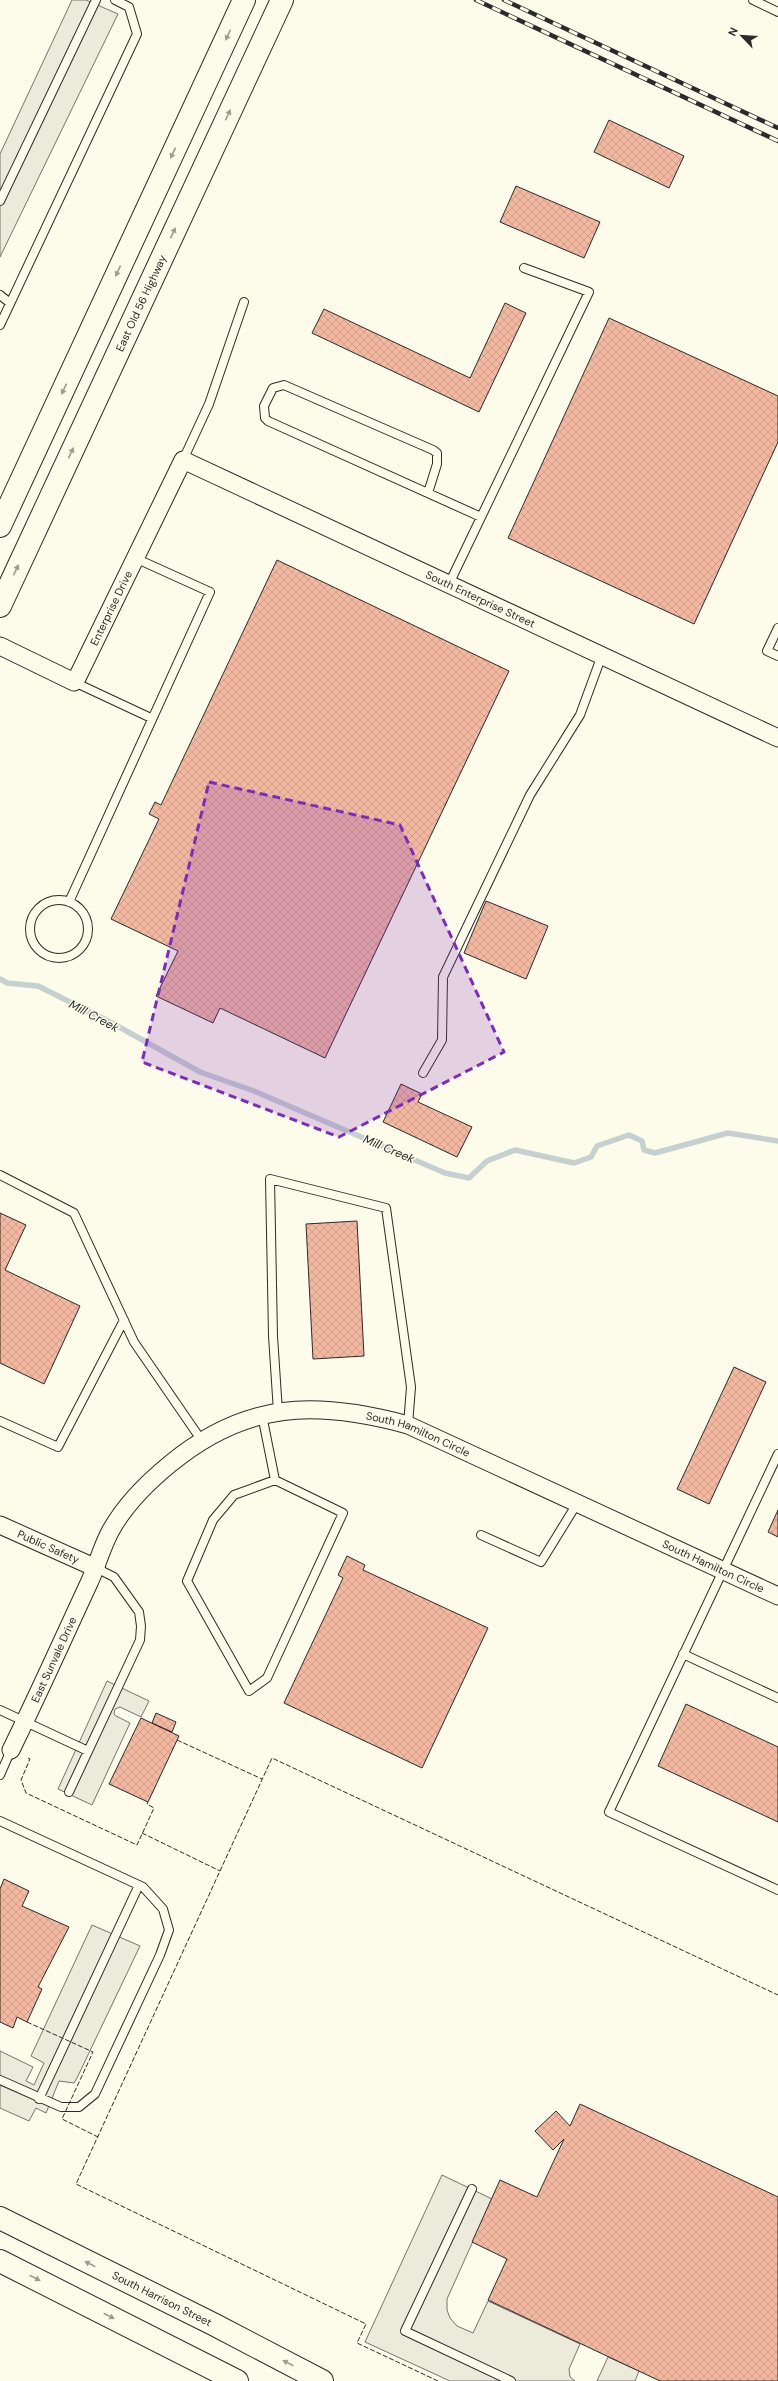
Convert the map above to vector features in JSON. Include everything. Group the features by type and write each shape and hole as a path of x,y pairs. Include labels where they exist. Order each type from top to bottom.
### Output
{"main road":[{"path":"0,526 244,0"},
{"name":"East Old 56 Highway","path":"0,606 282,0"},
{"name":"South Harrison Street","path":"0,2218 214,2324 322,2381"},
{"path":"0,2261 237,2381"}],"street":[{"name":"Enterprise Drive","path":"74,682 183,460"},
{"name":"South Enterprise Street","path":"183,460 778,738"},
{"path":"0,646 74,682"},
{"name":"South Hamilton Circle","path":"96,1568 111,1530 131,1503 157,1475 202,1441 229,1426 270,1413 334,1410 371,1415 408,1425 578,1502 778,1596"},
{"name":"Public Safety","path":"0,1525 96,1568"},
{"name":"East Sunvale Drive","path":"11,1750 96,1568"}],"lane":[{"path":"0,201 96,0"},
{"path":"0,324 138,34 129,7 115,0"},
{"path":"753,0 778,12"},
{"path":"449,584 589,292 524,268"},
{"path":"0,295 10,303"},
{"path":"183,460 209,404 244,302"},
{"path":"428,493 437,464 437,453 433,450 284,385 273,388 264,406 265,418 268,421 481,517"},
{"path":"69,902 151,718 210,592 135,558"},
{"path":"778,628 767,651 778,656"},
{"path":"423,1073 442,1040 443,977 530,795 580,715 602,655"},
{"path":"74,682 151,718"},
{"path":"51,901 69,902 79,908 85,917 87,935 84,944 70,956 52,958 44,954 32,941 31,922 35,912 42,905 51,901"},
{"path":"0,1175 74,1213 134,1342 202,1441"},
{"path":"275,1480 270,1413 273,1336 270,1180 386,1208 410,1387 408,1425"},
{"path":"0,1421 58,1447 124,1320"},
{"path":"778,1454 609,1812 778,1890"},
{"path":"275,1480 343,1513 267,1678 249,1691 187,1581 213,1520 234,1495 275,1480"},
{"path":"481,1535 541,1562 578,1502"},
{"path":"69,1792 140,1640 142,1626 139,1612 114,1577 96,1568"},
{"path":"683,1654 778,1698"},
{"path":"0,1710 88,1751"},
{"path":"0,1775 11,1750"},
{"path":"0,1821 139,1885 163,1909 169,1930 160,1954 95,2094 79,2107 60,2107 39,2099 0,2080"},
{"path":"39,2099 139,1885"},
{"path":"472,2189 405,2331 511,2381"}],"highlighted area":[{"path":"209,782 400,825 504,1052 339,1137 142,1062"}],"shaded area":[{"path":"72,0 86,0 118,14 0,257 0,154"},
{"path":"107,1681 149,1701 141,1717 120,1707 115,1709 114,1714 116,1716 130,1723 92,1805 58,1789"},
{"path":"92,1925 140,1946 74,2083 59,2081 46,2113 36,2108 29,2121 0,2108 0,2051 33,2067 26,2081 34,2085 44,2063 31,2056"},
{"path":"442,2175 492,2199 447,2299 447,2310 450,2318 457,2326 473,2333 488,2301 580,2344 569,2369 570,2377 575,2381 450,2381 365,2342"},
{"path":"608,2357 639,2371 635,2381 597,2381"}],"building":[{"path":"609,120 684,156 669,188 594,152"},
{"path":"516,186 600,222 584,258 500,222"},
{"path":"505,303 526,313 479,412 312,333 324,309 470,378"},
{"path":"609,318 778,396 778,442 694,624 508,538"},
{"path":"277,560 509,671 325,1058 220,1008 213,1023 156,996 178,951 111,919 159,819 149,814 155,802 161,805"},
{"path":"486,901 548,926 526,979 464,953"},
{"path":"401,1084 422,1094 418,1102 472,1127 457,1157 383,1122"},
{"path":"0,1213 26,1225 5,1270 80,1306 44,1384 0,1363"},
{"path":"357,1221 364,1356 313,1359 306,1224"},
{"path":"734,1367 766,1382 709,1504 677,1489"},
{"path":"778,1510 778,1537 768,1532"},
{"path":"347,1556 365,1565 363,1570 488,1628 422,1768 284,1703 343,1578 338,1575"},
{"path":"686,1704 778,1747 778,1822 658,1766"},
{"path":"156,1713 176,1722 172,1732 152,1723"},
{"path":"141,1718 179,1736 148,1802 109,1784"},
{"path":"4,1879 29,1891 22,1906 69,1927 38,1987 42,1989 27,2022 17,2017 13,2028 0,2022 0,1889"},
{"path":"580,2104 778,2197 778,2381 660,2381 488,2300 507,2259 472,2242 500,2180 537,2197 564,2139 553,2150 535,2131 556,2111 570,2126"}],"waterway":[{"name":"Mill Creek","path":"0,979 7,983 38,986 112,1023 200,1072 254,1091 445,1173 469,1178 487,1161 515,1150 574,1163 591,1157 597,1146 629,1135 642,1141 644,1150 655,1153 728,1133 778,1141"}],"railway":[{"path":"476,0 778,141"},
{"path":"504,0 778,128"}],"fence":[{"path":"177,1740 262,1779"},
{"path":"28,1758 30,1759 21,1780 26,1793 137,1845 154,1808 147,1804 148,1802"},
{"path":"438,2381 357,2343 366,2324 76,2184 272,1758 778,1995"},
{"path":"142,1833 220,1871"},
{"path":"27,2022 93,2052 62,2119 98,2137"}]}
